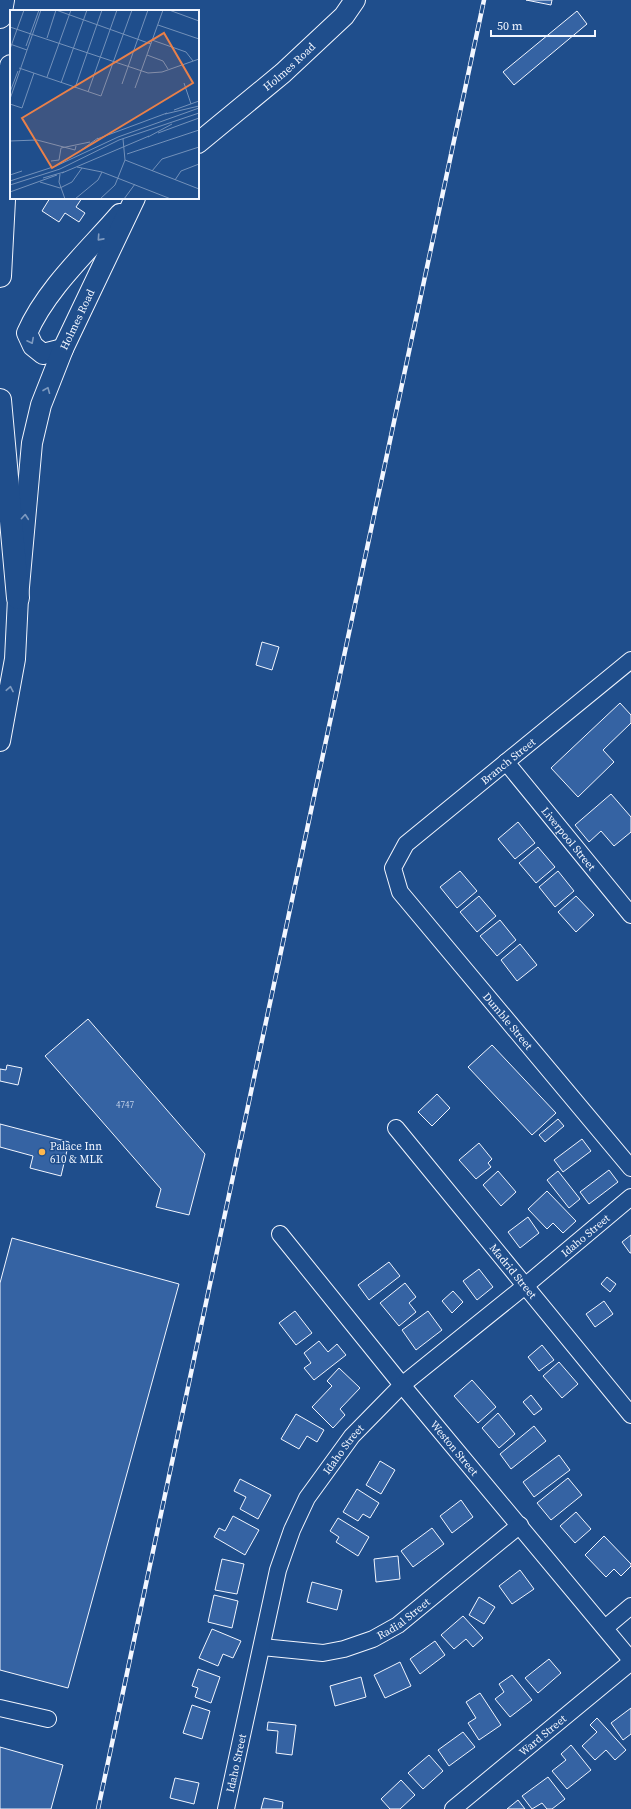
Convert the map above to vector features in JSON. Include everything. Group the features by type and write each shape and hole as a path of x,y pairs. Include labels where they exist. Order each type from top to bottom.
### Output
{"highway":[{"path":"0,17 3,0"},
{"path":"0,276 10,85"},
{"path":"0,400 18,598"}],"main road":[{"name":"Holmes Road","path":"199,141 283,73 344,16 355,0"},
{"name":"Holmes Road","path":"134,199 63,279 33,318 27,333 33,346 43,354 63,349 135,199"},
{"path":"0,741 15,659 18,598 32,443 41,405 63,349"}],"street":[{"name":"Branch Street","path":"393,868 406,844 506,762 629,666"},
{"name":"Liverpool Street","path":"506,762 631,914"},
{"name":"Dumble Street","path":"393,868 400,892 631,1168"},
{"name":"Madrid Street","path":"396,1128 631,1415"},
{"name":"Idaho Street","path":"226,1809 278,1570 292,1530 307,1498 352,1436 402,1385 525,1286 631,1197"},
{"name":"Weston Street","path":"280,1234 402,1385 520,1525 631,1661"},
{"name":"Radial Street","path":"262,1647 323,1653 344,1649 373,1639 398,1625 520,1525"},
{"path":"605,1628 631,1606"},
{"name":"Ward Street","path":"453,1809 631,1661"},
{"path":"0,1708 48,1719"}],"building":[{"path":"526,0 552,0 551,5"},
{"path":"577,11 587,24 514,85 503,72"},
{"path":"49,199 81,199 76,207 85,213 79,222 65,213 59,222 42,211"},
{"path":"262,642 279,647 272,670 256,665"},
{"path":"620,703 631,715 631,723 603,750 614,762 578,797 551,768"},
{"path":"611,794 631,817 631,832 614,846 601,831 589,842 575,825"},
{"path":"518,822 535,843 515,859 498,839"},
{"path":"538,847 555,867 536,883 519,863"},
{"path":"460,871 477,891 457,908 440,887"},
{"path":"558,871 574,891 555,907 539,887"},
{"path":"479,896 496,916 477,932 460,912"},
{"path":"576,896 594,915 576,932 558,912"},
{"path":"500,920 516,940 497,956 480,936"},
{"path":"520,944 537,965 517,981 501,960"},
{"path":"88,1019 205,1154 189,1215 156,1207 161,1189 45,1056"},
{"path":"492,1045 556,1113 532,1135 468,1067"},
{"path":"7,1065 22,1068 18,1085 0,1081 0,1069 6,1070"},
{"path":"437,1094 450,1108 432,1126 418,1112"},
{"path":"558,1119 564,1126 545,1142 539,1135"},
{"name":"Palace Inn 610 & MLK","path":"0,1124 69,1142 61,1176 30,1168 33,1156 0,1147"},
{"path":"582,1139 591,1151 563,1172 554,1160"},
{"path":"479,1143 492,1159 488,1163 491,1167 476,1179 459,1160"},
{"path":"609,1170 618,1182 589,1204 580,1192"},
{"path":"498,1171 516,1192 501,1206 483,1185"},
{"path":"558,1171 580,1199 569,1208 547,1180"},
{"path":"547,1191 576,1221 563,1233 553,1223 547,1229 528,1209"},
{"path":"528,1217 539,1233 520,1248 508,1232"},
{"path":"631,1235 631,1253 630,1253 622,1242"},
{"path":"12,1238 179,1284 68,1688 0,1670 0,1283"},
{"path":"389,1262 400,1276 369,1300 358,1285"},
{"path":"479,1269 493,1287 477,1300 463,1281"},
{"path":"607,1277 616,1284 610,1292 601,1284"},
{"path":"405,1283 416,1297 409,1303 416,1312 399,1326 380,1303"},
{"path":"453,1291 463,1302 452,1313 442,1301"},
{"path":"604,1301 613,1314 595,1327 586,1314"},
{"path":"295,1311 312,1333 296,1345 279,1323"},
{"path":"428,1311 442,1330 416,1350 402,1330"},
{"path":"319,1341 328,1352 337,1344 346,1355 314,1380 304,1368 311,1363 304,1353"},
{"path":"542,1345 554,1360 539,1371 528,1357"},
{"path":"559,1362 578,1384 562,1398 543,1376"},
{"path":"339,1368 360,1388 340,1409 345,1415 333,1428 312,1407 332,1386 327,1381"},
{"path":"472,1380 496,1407 478,1423 454,1396"},
{"path":"531,1395 542,1409 534,1415 523,1402"},
{"path":"498,1413 515,1434 499,1448 482,1428"},
{"path":"296,1414 324,1430 317,1442 307,1436 299,1449 281,1439"},
{"path":"534,1426 546,1441 511,1469 500,1454"},
{"path":"559,1455 570,1470 534,1497 523,1482"},
{"path":"380,1461 395,1470 381,1494 366,1485"},
{"path":"568,1478 582,1495 551,1520 537,1503"},
{"path":"240,1479 271,1495 258,1519 240,1509 246,1497 234,1491"},
{"path":"357,1489 379,1503 370,1518 363,1514 358,1521 343,1512"},
{"path":"461,1500 473,1517 452,1533 440,1516"},
{"path":"576,1512 591,1529 575,1543 560,1526"},
{"path":"233,1516 259,1530 245,1555 214,1537 219,1528 225,1531"},
{"path":"338,1518 369,1537 358,1556 336,1542 339,1537 330,1531"},
{"path":"432,1528 444,1544 413,1567 401,1551"},
{"path":"604,1536 631,1564 631,1566 621,1576 614,1569 606,1577 585,1555"},
{"path":"398,1556 400,1579 376,1582 374,1559"},
{"path":"222,1559 244,1564 237,1594 215,1590"},
{"path":"520,1570 534,1589 512,1604 499,1586"},
{"path":"312,1582 342,1590 337,1610 307,1602"},
{"path":"214,1595 238,1601 232,1628 208,1622"},
{"path":"479,1597 495,1607 484,1624 469,1615"},
{"path":"463,1616 483,1638 473,1647 466,1639 454,1649 441,1635"},
{"path":"212,1629 241,1641 233,1658 223,1654 218,1666 199,1658"},
{"path":"435,1641 445,1655 420,1674 410,1659"},
{"path":"549,1659 561,1673 538,1693 525,1678"},
{"path":"400,1662 411,1686 385,1698 374,1675"},
{"path":"198,1669 220,1677 211,1703 195,1697 198,1688 192,1686"},
{"path":"512,1675 532,1700 510,1717 495,1699 504,1692 499,1684"},
{"path":"361,1677 366,1697 335,1706 330,1686"},
{"path":"480,1693 501,1725 479,1740 468,1723 476,1718 466,1702"},
{"path":"192,1705 210,1711 202,1739 183,1733"},
{"path":"631,1708 631,1734 623,1740 611,1723"},
{"path":"597,1718 626,1750 615,1760 606,1750 595,1760 582,1746 597,1732 590,1725"},
{"path":"268,1722 296,1725 292,1755 276,1753 278,1731 267,1730"},
{"path":"463,1732 475,1747 449,1766 438,1750"},
{"path":"571,1745 591,1770 567,1789 552,1771 566,1760 561,1754"},
{"path":"0,1747 63,1765 51,1809 0,1809"},
{"path":"429,1755 443,1771 423,1789 408,1773"},
{"path":"548,1777 565,1799 552,1809 547,1809 542,1803 532,1809 522,1796"},
{"path":"175,1778 199,1783 194,1804 170,1798"},
{"path":"401,1780 415,1795 400,1809 390,1809 381,1799"},
{"path":"264,1798 283,1802 282,1809 261,1809"},
{"path":"518,1800 525,1809 507,1809"}],"railway":[{"path":"98,1809 484,0"}],"place":[{"name":"Palace Inn 610 & MLK","path":"42,1152"}]}
